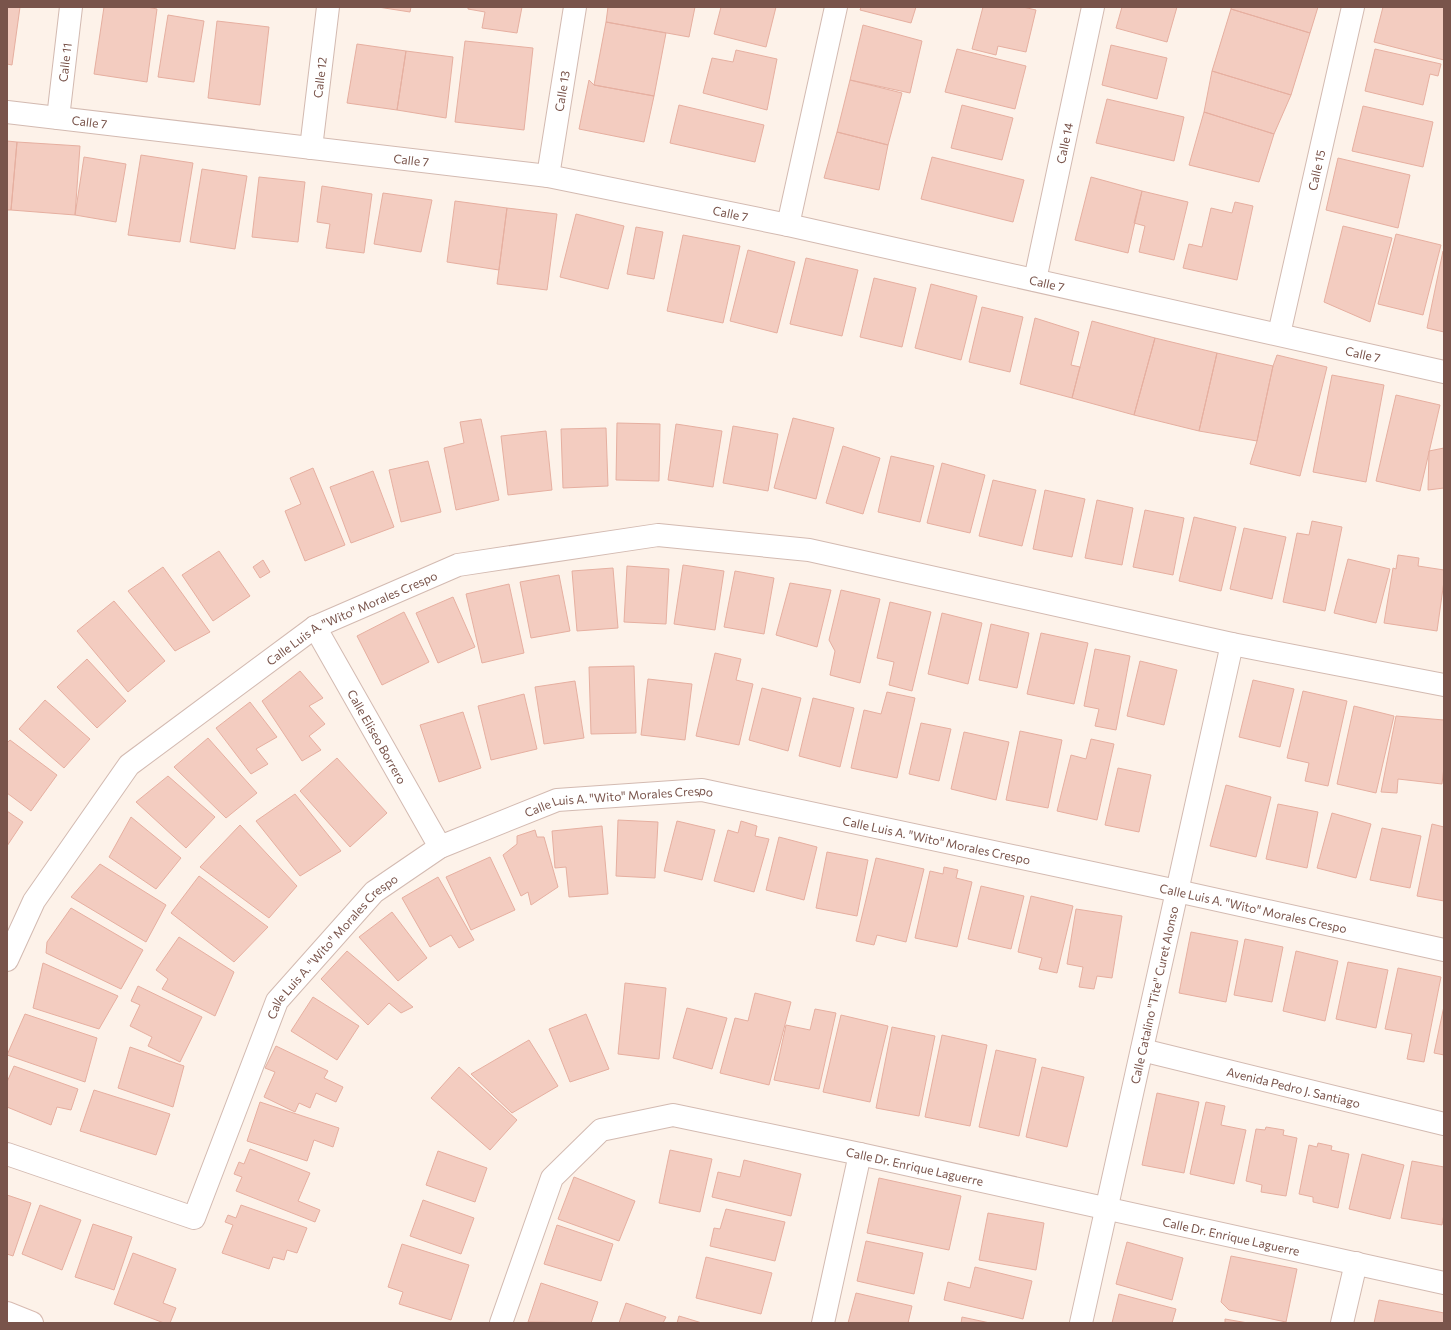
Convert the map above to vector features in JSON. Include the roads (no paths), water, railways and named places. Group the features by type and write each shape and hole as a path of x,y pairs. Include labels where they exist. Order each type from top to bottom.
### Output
{"street":[{"name":"Calle 11","path":"58,118 71,7"},
{"name":"Calle 12","path":"311,148 328,7"},
{"name":"Calle 13","path":"548,176 575,7"},
{"path":"788,225 836,7"},
{"name":"Calle 14","path":"1035,280 1093,7"},
{"name":"Calle 15","path":"1279,334 1353,7"},
{"name":"Calle 7","path":"7,112 548,176 788,225 1444,372"},
{"name":"Calle Luis A. \"Wito\" Morales Crespo","path":"7,960 34,901 129,765 315,627 458,565 658,535 808,550 1232,644 1444,685"},
{"name":"Calle Eliseo Borrero","path":"315,627 440,847"},
{"name":"Calle Catalino \"Tite\" Curet Alonso","path":"1081,1323 1232,644"},
{"name":"Calle Luis A. \"Wito\" Morales Crespo","path":"7,1154 194,1218 277,1001 374,892 440,847 557,800 702,790 1177,891 1444,950"},
{"name":"Avenida Pedro J. Santiago","path":"1142,1050 1444,1124"},
{"name":"Calle Dr. Enrique Laguerre","path":"501,1323 552,1178 601,1130 673,1115 860,1154 1107,1210 1444,1283"},
{"path":"823,1323 860,1154"},
{"path":"1342,1323 1356,1263"},
{"path":"7,1313 32,1323"}]}
